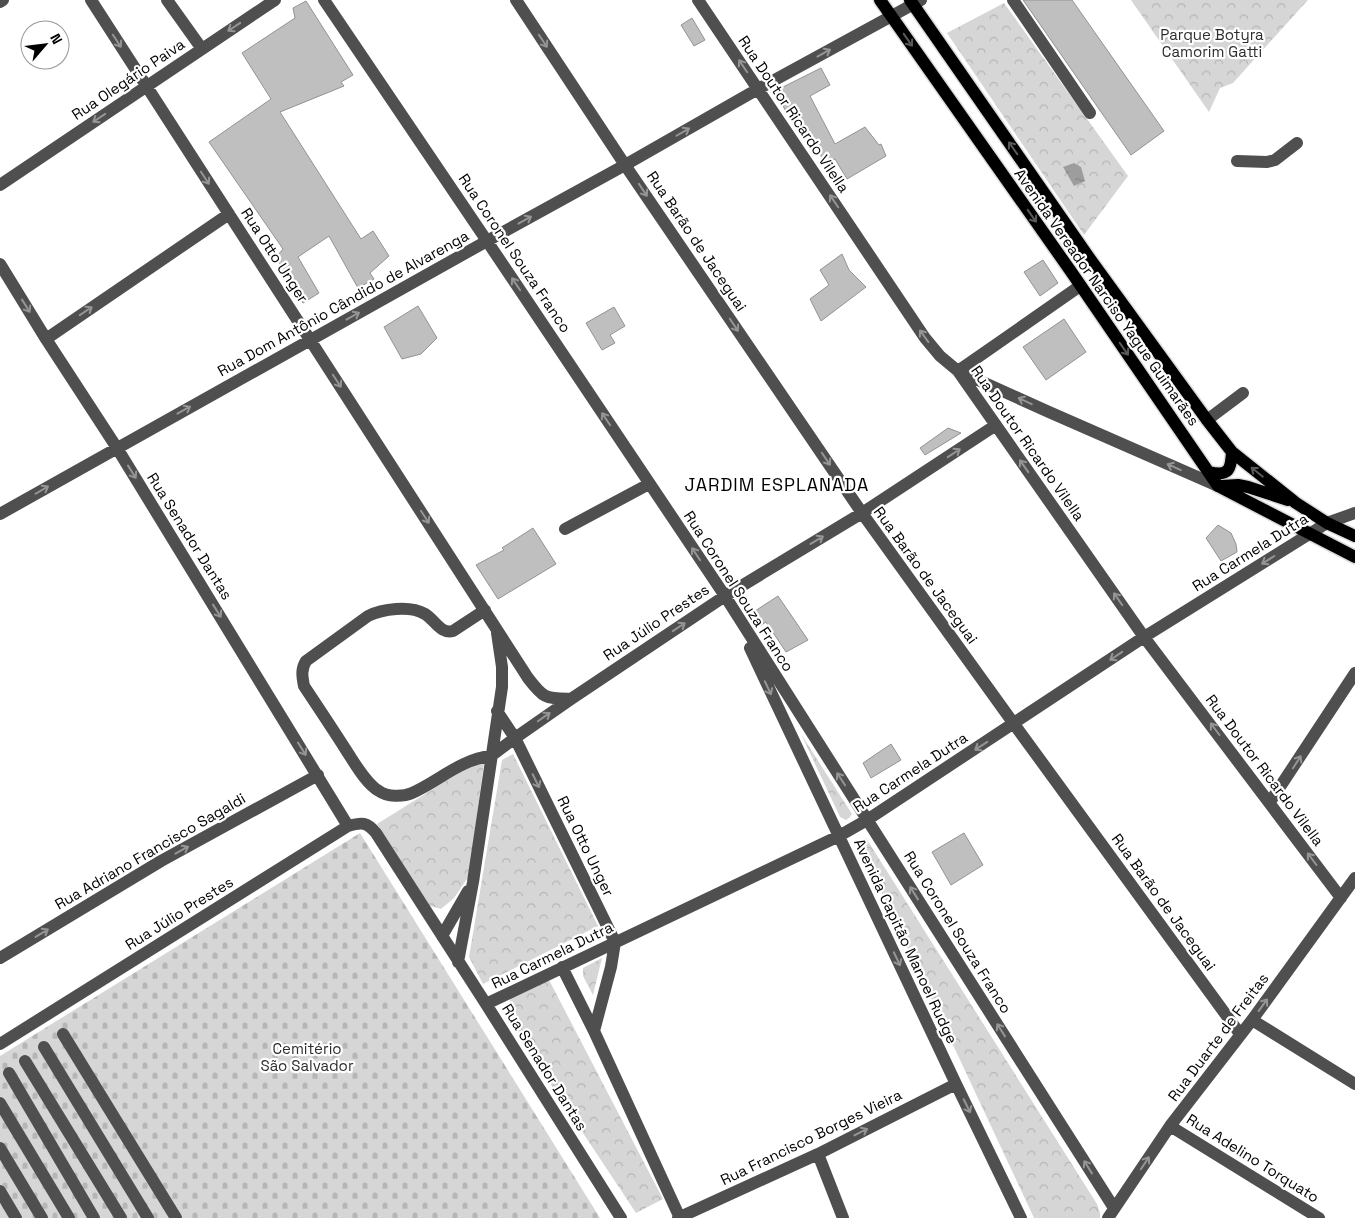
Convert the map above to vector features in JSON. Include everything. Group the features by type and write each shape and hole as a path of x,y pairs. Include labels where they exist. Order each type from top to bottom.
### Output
{"main road":[{"name":"Avenida Vereador Narciso Yague Guimarães","path":"880,0 1218,486 1355,557"},
{"name":"Avenida Vereador Narciso Yague Guimarães","path":"915,1 1090,259 1232,452 1296,502 1327,523 1355,536"},
{"path":"1209,472 1224,473 1228,470 1231,466 1232,452"},
{"path":"1218,486 1248,487 1296,502"}],"street":[{"name":"Rua Otto Unger","path":"91,0 538,691 545,696 571,699"},
{"path":"167,0 202,49"},
{"name":"Rua Olegário Paiva","path":"0,184 275,0"},
{"name":"Rua Coronel Souza Franco","path":"324,0 725,596 867,820 1111,1213"},
{"name":"Rua Barão de Jaceguai","path":"516,0 625,165 862,513 1240,1034"},
{"name":"Rua Doutor Ricardo Vilella","path":"698,0 925,338 940,356 958,371 1144,637 1341,898"},
{"path":"1014,0 1090,113"},
{"name":"Rua Dom Antônio Cândido de Alvarenga","path":"0,514 915,1"},
{"path":"1237,161 1266,162 1275,160 1297,142"},
{"path":"46,339 229,214"},
{"name":"Rua Senador Dantas","path":"0,264 116,448 348,826 359,823 366,824 376,833 621,1218"},
{"path":"958,371 1080,286"},
{"path":"958,371 1218,486"},
{"path":"1207,420 1243,393"},
{"name":"Rua Júlio Prestes","path":"491,756 571,699 725,596 862,513 996,425"},
{"path":"565,529 650,484"},
{"name":"Rua Carmela Dutra","path":"486,1004 839,836 867,820 1144,637 1327,523 1355,513"},
{"name":"Avenida Capitão Manoel Rudge","path":"725,596 1021,1218"},
{"path":"485,610 454,631 449,632 443,630 426,614 409,608 375,612 306,661 302,666 302,673 304,686 362,774 377,791 393,795 410,794 469,761 491,756"},
{"name":"Rua Otto Unger","path":"458,962 473,882 502,687 502,667 496,628"},
{"path":"1270,802 1355,673"},
{"name":"Rua Otto Unger","path":"498,711 515,738 615,942"},
{"name":"Rua Adriano Francisco Sagaldi","path":"0,958 161,861 318,775"},
{"name":"Rua Júlio Prestes","path":"0,1044 348,826"},
{"name":"Rua Duarte de Freitas","path":"1111,1213 1170,1126 1229,1051 1355,878"},
{"path":"442,936 473,882"},
{"path":"594,1031 611,968 615,942"},
{"path":"562,967 594,1031 679,1218"},
{"path":"1252,1020 1355,1084"},
{"path":"63,1034 176,1218"},
{"path":"44,1047 148,1218"},
{"path":"25,1060 121,1218"},
{"path":"9,1073 94,1218"},
{"name":"Rua Francisco Borges Vieira","path":"679,1218 818,1154 956,1084"},
{"path":"0,1103 69,1218"},
{"name":"Rua Adelino Torquato","path":"1170,1126 1319,1218"},
{"path":"0,1148 42,1218"},
{"path":"818,1154 843,1218"},
{"path":"0,1191 16,1218"}],"green space":[{"name":"Parque Botyra Camorim Gatti","path":"1131,0 1308,0 1233,83 1220,88 1209,112"},
{"path":"1004,3 1128,176 1084,235 947,33"},
{"path":"801,734 852,814 846,820 840,817"},
{"path":"513,754 598,926 483,984 469,957 502,760"},
{"path":"478,761 484,763 469,876 454,898 441,909 430,906 377,824"},
{"name":"Cemitério São Salvador","path":"360,833 600,1218 0,1218 0,1056"},
{"path":"866,838 1097,1204 1100,1218 1034,1218 858,842"},
{"path":"602,958 593,995 583,976 583,968"},
{"path":"549,980 663,1199 636,1213 524,1044 506,1010 511,998"}],"water":[{"path":"1074,163 1081,167 1085,181 1074,186 1063,167"}],"building":[{"path":"1023,0 1072,0 1164,131 1131,155"},
{"path":"306,1 353,75 341,82 344,86 280,112 361,239 373,231 389,256 370,273 374,279 358,288 329,236 298,257 319,293 303,303 276,257 283,249 209,142 271,99 242,53 295,18 293,8"},
{"path":"692,18 705,40 694,46 681,25"},
{"path":"821,68 830,85 810,96 835,144 865,127 879,145 881,144 886,156 847,179 835,159 824,166 819,149 789,108 785,110 778,95 777,90"},
{"path":"842,254 849,270 866,287 821,321 810,299 829,285 820,270"},
{"path":"1043,260 1058,283 1040,296 1024,272"},
{"path":"418,306 437,338 421,354 402,359 384,327"},
{"path":"614,307 625,326 610,335 615,343 602,350 586,323"},
{"path":"1064,319 1086,352 1046,380 1023,347"},
{"path":"948,428 961,433 925,455 920,448"},
{"path":"1218,525 1231,533 1237,552 1221,561 1206,538"},
{"path":"533,528 556,564 498,599 476,565 504,550 502,548"},
{"path":"778,596 808,640 786,652 766,622 760,626 752,613"},
{"path":"891,744 901,760 871,778 863,763"},
{"path":"964,833 983,865 951,885 932,852"}],"district":[{"name":"JARDIM ESPLANADA","path":"777,484"}]}
